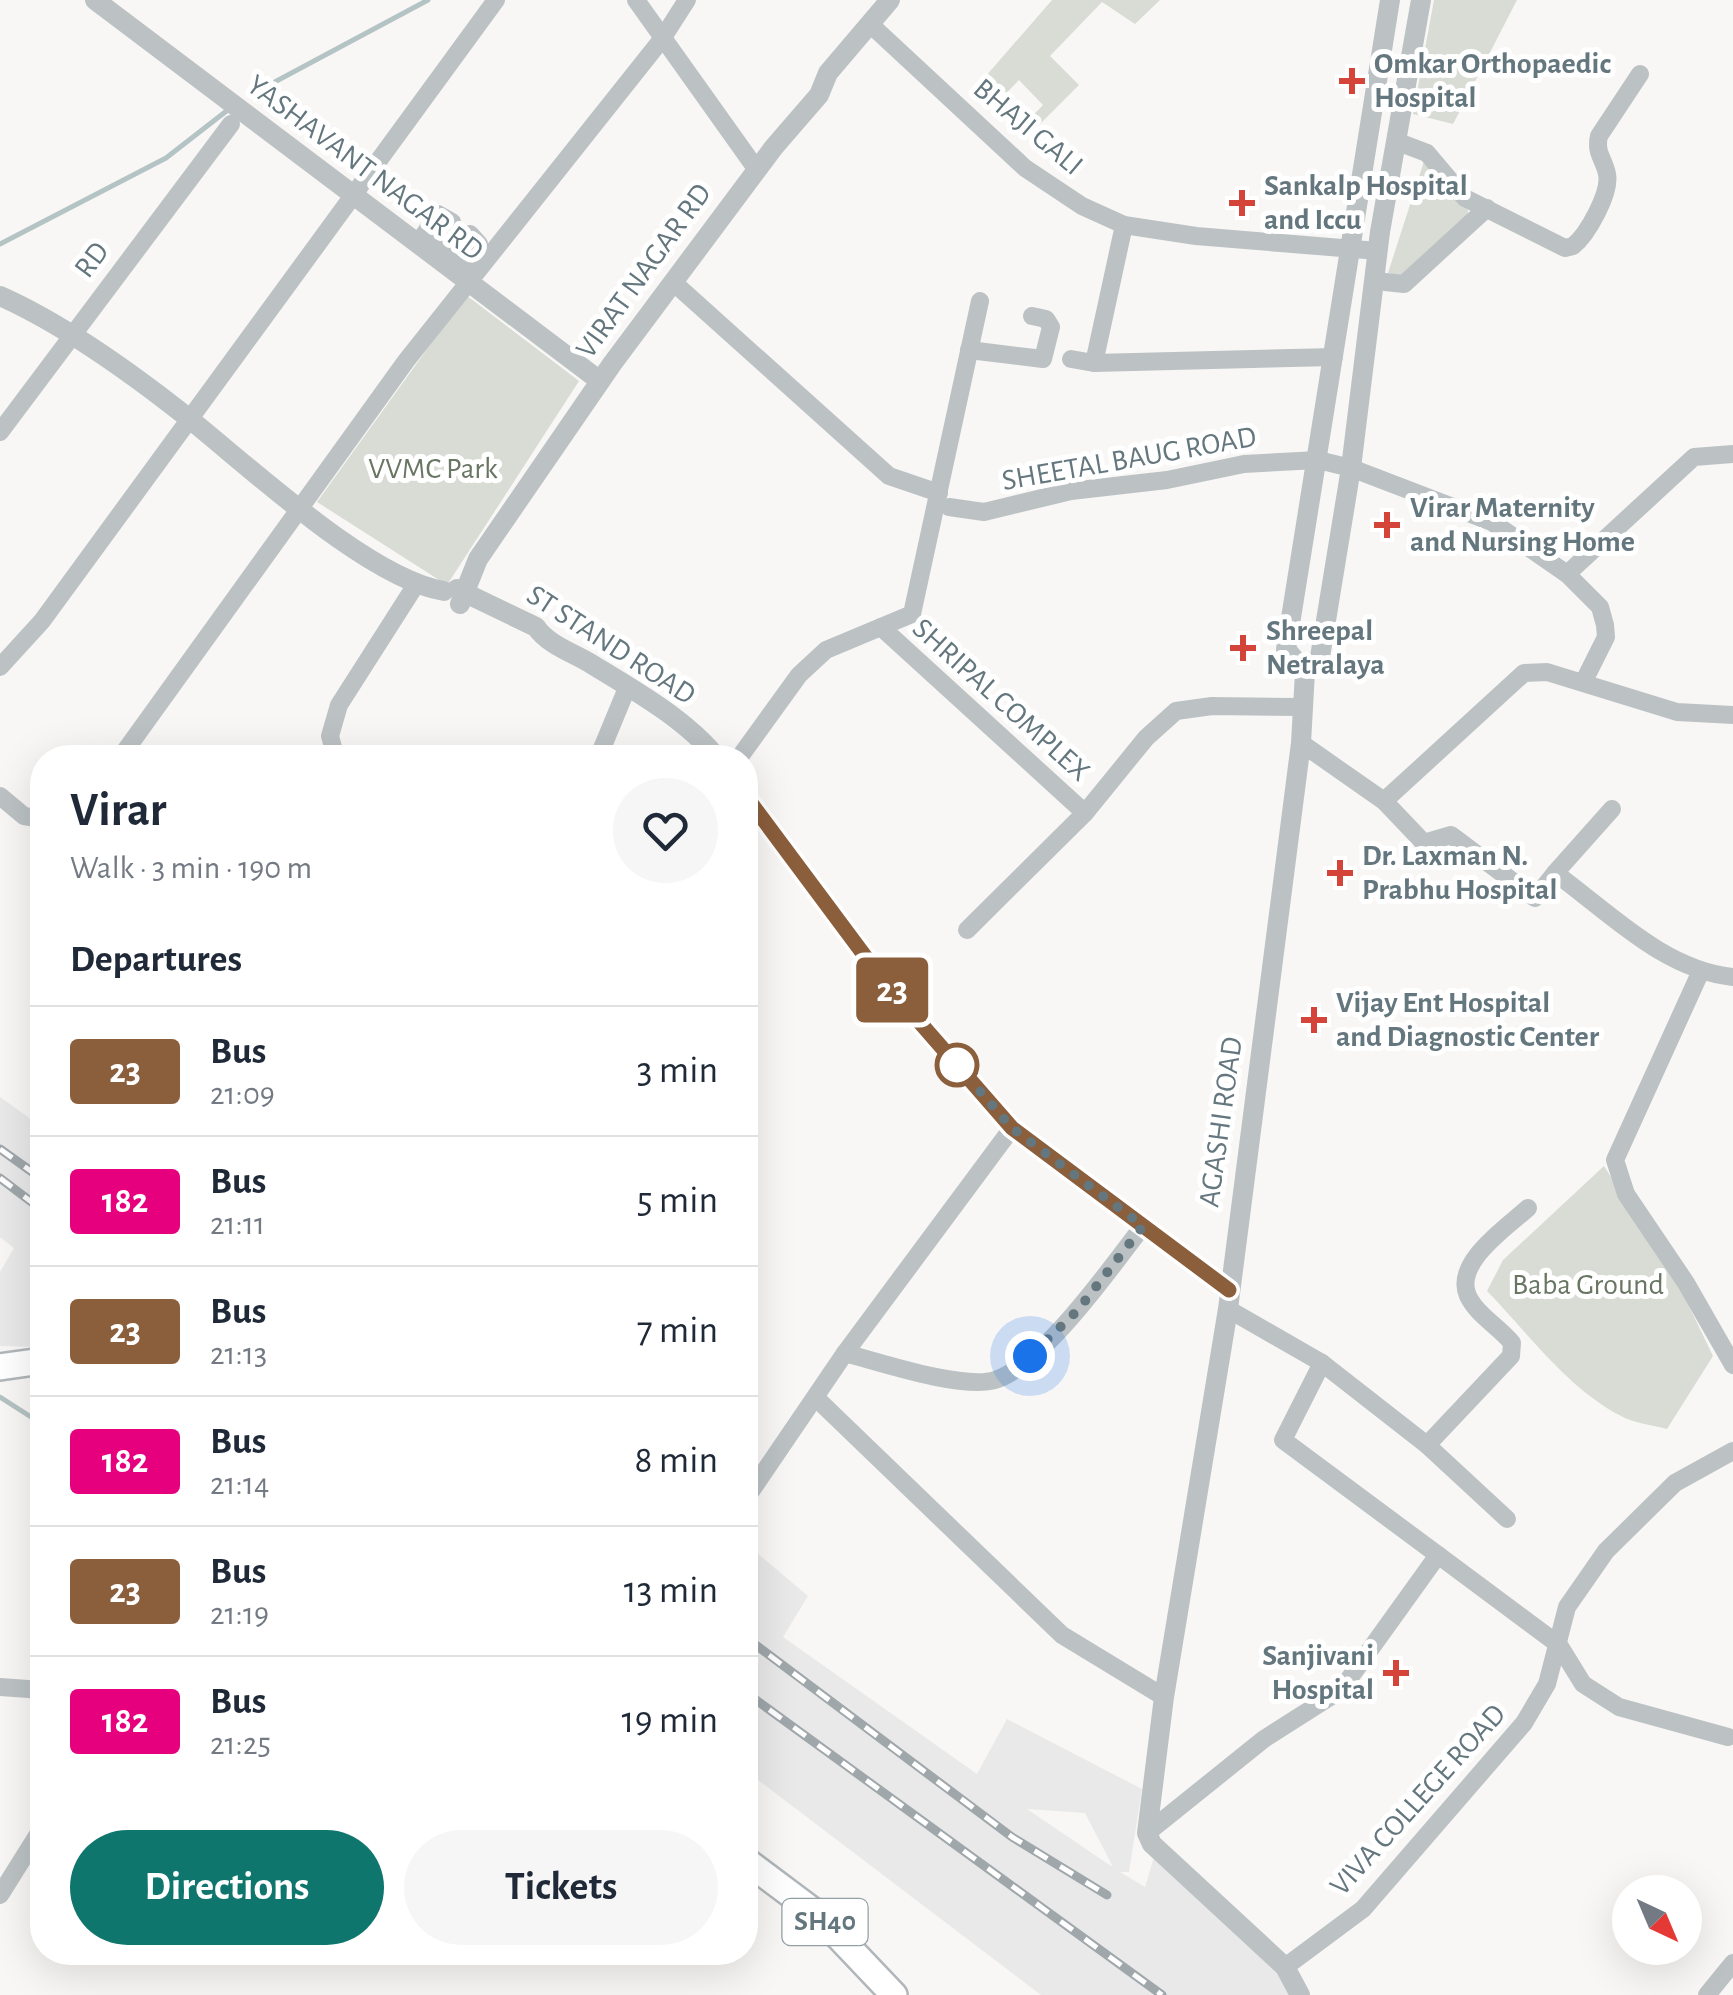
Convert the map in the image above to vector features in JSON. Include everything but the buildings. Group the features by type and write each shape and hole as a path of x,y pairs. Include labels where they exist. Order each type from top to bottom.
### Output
{"main road":[{"path":"0,1367 30,1364"},
{"name":"SH40","path":"758,1870 817,1914 894,1995"}],"street":[{"name":"YASHAVANT NAGAR RD","path":"95,0 231,105 238,116 357,194 595,377"},
{"path":"117,0 237,96 238,116"},
{"path":"0,667 42,621 496,0"},
{"path":"595,377 753,165 636,0"},
{"path":"461,274 662,40 687,0"},
{"name":"VIRAT NAGAR RD","path":"455,595 595,377 673,282 753,165 818,95 828,73 890,0"},
{"name":"AGASHI ROAD","path":"1305,672 1286,649 1390,0"},
{"name":"AGASHI ROAD","path":"1147,1833 1164,1696 1228,1299 1301,743 1305,672 1320,657 1378,251 1421,0"},
{"name":"BHAJI GALI","path":"871,25 1025,168 1082,206 1124,226 1378,251"},
{"path":"1398,142 1427,153 1464,198 1565,248 1578,242 1606,190 1606,170 1596,146 1640,74"},
{"name":"RD","path":"0,432 238,116"},
{"path":"1385,282 1404,284 1488,208"},
{"path":"452,222 438,214 423,236 461,274"},
{"path":"1094,363 1124,226"},
{"path":"129,745 461,274 479,244 470,234"},
{"name":"SHEETAL BAUG ROAD","path":"673,282 890,476 944,500 984,512 1071,491 1168,480 1244,464 1318,460 1350,468 1492,522 1567,574 1600,607 1606,637 1584,681"},
{"path":"0,296 70,336 188,418 298,508 415,586 339,705 330,736 332,745"},
{"path":"748,745 799,675 826,650 912,614 944,500 987,306"},
{"path":"975,351 1044,359 1050,323 1032,316"},
{"path":"1071,359 1094,363 1334,356"},
{"path":"1567,574 1694,457 1733,454"},
{"name":"ST STAND ROAD","path":"415,586 455,595 531,636 542,636 627,688 707,745"},
{"name":"SHRIPAL COMPLEX","path":"881,627 1085,813"},
{"path":"1384,801 1510,682 1524,674 1547,672 1584,681 1678,712 1733,715"},
{"path":"603,745 627,688"},
{"path":"966,930 1085,813 1146,738 1176,711 1212,706 1302,707"},
{"path":"1301,743 1384,801 1424,843 1451,836 1535,898 1612,808"},
{"path":"0,796 30,817"},
{"path":"758,812 882,979 1012,1128 1143,1226 1228,1299 1322,1362 1426,1445 1508,1519"},
{"path":"1555,873 1677,962 1700,973 1733,977"},
{"path":"1700,973 1614,1160 1626,1194 1686,1282 1733,1365"},
{"path":"758,1463 816,1398 1012,1128"},
{"path":"1426,1445 1511,1356 1512,1343 1468,1296 1465,1278 1474,1260 1528,1208"},
{"path":"845,1353 966,1380 996,1380 1030,1356 1078,1310 1143,1226"},
{"path":"1322,1362 1283,1440 1435,1558 1559,1645 1583,1684 1618,1707 1731,1736"},
{"path":"816,1398 1062,1635 1164,1696"},
{"name":"VIVA COLLEGE ROAD","path":"1285,1967 1363,1910 1539,1703 1567,1607 1606,1551 1675,1483 1733,1451"},
{"path":"1300,1995 1285,1967 1152,1844 1147,1833 1264,1740 1342,1690 1435,1558"},
{"path":"0,1687 30,1689"},
{"path":"0,1895 30,1847"},
{"path":"1707,1995 1733,1963"}],"shaded area":[{"path":"0,1097 30,1118 30,1347 0,1346 0,1272 14,1248 0,1237"},
{"path":"758,1554 808,1596 783,1637 977,1774 1007,1719 1142,1789 1129,1872 1120,1872 1145,1887 1154,1857 1276,1969 1290,1995 1041,1995 758,1780","holes":["1027,1809 1085,1813 1111,1866"]}],"green space":[{"path":"1052,0 1160,0 1135,24 1102,2 1050,56 1079,85 1032,132 1023,126 1043,105 1019,80 991,109 972,92"},
{"path":"1434,0 1517,0 1453,124 1413,114"},
{"path":"1426,155 1468,210 1467,221 1402,277 1388,273"},
{"name":"VVMC Park","path":"466,295 579,381 447,585 317,502"},
{"name":"Baba Ground","path":"1604,1166 1677,1281 1713,1356 1667,1429 1626,1418 1601,1404 1549,1359 1487,1291 1503,1260"}],"waterway":[{"path":"254,93 428,0"},
{"path":"0,244 166,158 229,109"},
{"path":"0,1397 30,1416"}],"railway":[{"path":"0,1149 30,1170"},
{"path":"0,1178 30,1201"},
{"path":"758,1647 1012,1837 1107,1895"},
{"path":"758,1701 1162,1995"}],"bus line":[{"name":"23","path":"758,813 882,979 1012,1128 1229,1290"}],"place":[{"name":"Omkar Orthopaedic Hospital","path":"1352,81"},
{"name":"Sankalp Hospital and Iccu","path":"1242,203"},
{"name":"Virar Maternity and Nursing Home","path":"1387,525"},
{"name":"Shreepal Netralaya","path":"1243,648"},
{"name":"Dr. Laxman N. Prabhu Hospital","path":"1340,873"},
{"name":"Vijay Ent Hospital and Diagnostic Center","path":"1314,1020"},
{"name":"Sanjivani Hospital","path":"1396,1673"}],"route":[{"path":"957,1065 951,1058 1012,1128 1143,1226 1078,1310 1030,1356"}]}
